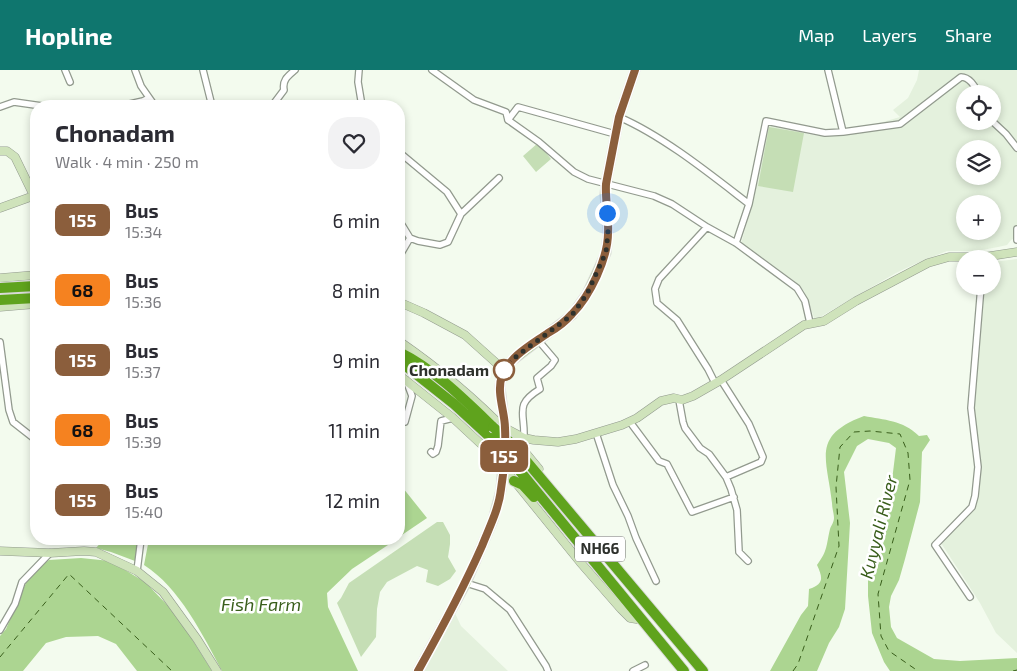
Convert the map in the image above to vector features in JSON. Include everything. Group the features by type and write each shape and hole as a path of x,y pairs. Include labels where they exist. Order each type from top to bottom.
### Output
{"highway":[{"path":"0,288 30,286"},
{"path":"0,300 30,298"},
{"name":"NH66","path":"405,355 460,395 512,444 703,671"},
{"name":"NH66","path":"405,366 454,404 491,438 681,668"},
{"path":"531,458 547,486"},
{"path":"514,481 523,485 541,504 554,512"}],"main road":[{"path":"418,671 466,583 493,520 501,490 503,467 505,428 500,387 504,370 518,355 572,315 587,294 606,252 608,233 606,184 619,117 635,70"},
{"path":"0,151 16,156 30,185"},
{"path":"0,208 30,198"},
{"path":"1001,255 1017,252"},
{"path":"505,428 524,438 558,442 630,422 661,401 669,398 679,400 693,396 718,382 804,325 824,321 856,301 928,263 949,256 956,256"},
{"path":"0,278 30,276"},
{"path":"0,307 30,304"},
{"path":"405,305 465,335 504,370"},
{"path":"405,345 427,360 505,428 626,574 647,605"},
{"path":"405,381 453,418 495,457 580,562 621,609 630,618 642,620"},
{"path":"0,551 96,552 138,571 163,592 197,639 216,671"}],"street":[{"path":"65,70 70,82"},
{"path":"135,70 141,86 149,98 145,100"},
{"path":"203,70 210,100"},
{"path":"276,100 284,90 283,85 286,77 295,70"},
{"path":"359,70 360,100"},
{"path":"432,70 474,100 506,112 508,120 539,142 574,172 588,179 654,196 672,204 707,228 736,243 797,288 805,301 810,324"},
{"path":"828,70 843,132"},
{"path":"736,243 748,204 766,121 824,133 900,124 961,77 964,76 973,85"},
{"path":"0,107 14,102 30,104"},
{"path":"508,120 518,107 615,134"},
{"path":"619,117 649,132 722,183 748,204"},
{"path":"1001,129 1017,148"},
{"path":"405,157 447,192 461,214"},
{"path":"405,230 410,238 418,241 440,245 448,242 461,214 498,178"},
{"path":"707,228 659,279 655,289 657,303 677,320 708,369 749,424 763,457 761,462 726,477"},
{"path":"1017,229 1017,240"},
{"path":"405,247 410,238"},
{"path":"970,597 935,545 972,507 975,496 978,467 971,408 980,295"},
{"path":"524,438 522,416 524,404 527,397 540,389 538,378 555,360 538,340"},
{"path":"0,342 3,390 8,410 13,422 30,435"},
{"path":"405,385 412,396 405,422"},
{"path":"679,400 685,428 700,448 709,454 726,477 737,510 739,552 748,561"},
{"path":"431,452 433,454 437,449 441,421 453,418"},
{"path":"630,422 659,460 666,464 692,512 734,497"},
{"path":"596,433 613,485 656,581"},
{"path":"138,571 140,545"},
{"path":"0,630 15,604 22,582 50,553"},
{"path":"466,583 486,589 510,610 548,671"},
{"path":"633,671 645,665"}],"shaded area":[{"path":"919,70 1017,70 1017,237 1007,245 982,250 947,251 915,264 815,320 804,291 793,280 741,244 754,197 767,125 818,136 835,136 900,117 893,110 908,98 917,80"},
{"path":"769,127 804,133 793,192 758,186"},
{"path":"538,143 551,159 536,172 523,156"},
{"path":"1017,259 1017,653 996,633 980,603 941,543 973,509 979,483 981,470 974,413 974,396 983,295 1001,295 1001,261"},
{"path":"437,522 443,522 450,535 448,557 456,571 450,579 438,586 426,582 428,570 417,566 387,582 380,592 376,637 361,657 337,603 349,583"},
{"path":"454,611 461,626 508,671 423,671"}],"water":[{"path":"864,416 900,424 919,436 927,435 930,440 922,452 920,502 899,580 891,596 889,607 891,627 897,638 934,659 960,661 1017,658 1017,671 890,671 884,662 872,633 868,578 880,555 885,537 896,448 889,443 868,439 857,446 844,472 850,523 845,609 839,627 829,643 817,671 770,671 801,615 808,606 809,589 820,583 821,580 817,565 825,552 834,518 826,461 826,450 829,440 847,424"},
{"path":"405,490 427,518 405,533"},
{"path":"99,545 137,545 135,561 96,548"},
{"name":"Fish Farm","path":"148,545 388,545 352,569 327,593 328,607 358,671 222,671 198,627 179,599 157,574 144,565"},
{"path":"81,558 110,561 145,582 177,615 212,671 137,671 116,644 98,636 66,637 46,643 23,671 0,671 0,636 6,629 26,583 37,569 49,560"}],"ferry route":[{"path":"793,671 798,664 839,546 836,487 840,447 854,432 870,431 900,434 908,453 910,480 878,594 881,636 889,651 918,671"},
{"path":"0,657 69,574 172,671"},
{"path":"1013,671 1017,670"}],"bus line":[{"name":"155","path":"418,671 466,583 493,520 501,490 505,428 500,387 504,370 518,355 572,315 587,294 606,252 608,233 606,184 619,117 635,70"}],"place":[{"name":"Chonadam","path":"504,370"}],"route":[{"path":"504,370 518,355 572,315 580,305 596,276 606,252 608,233 607,213"}],"water label":[{"name":"Kuyyali River","path":"879,527"}]}
